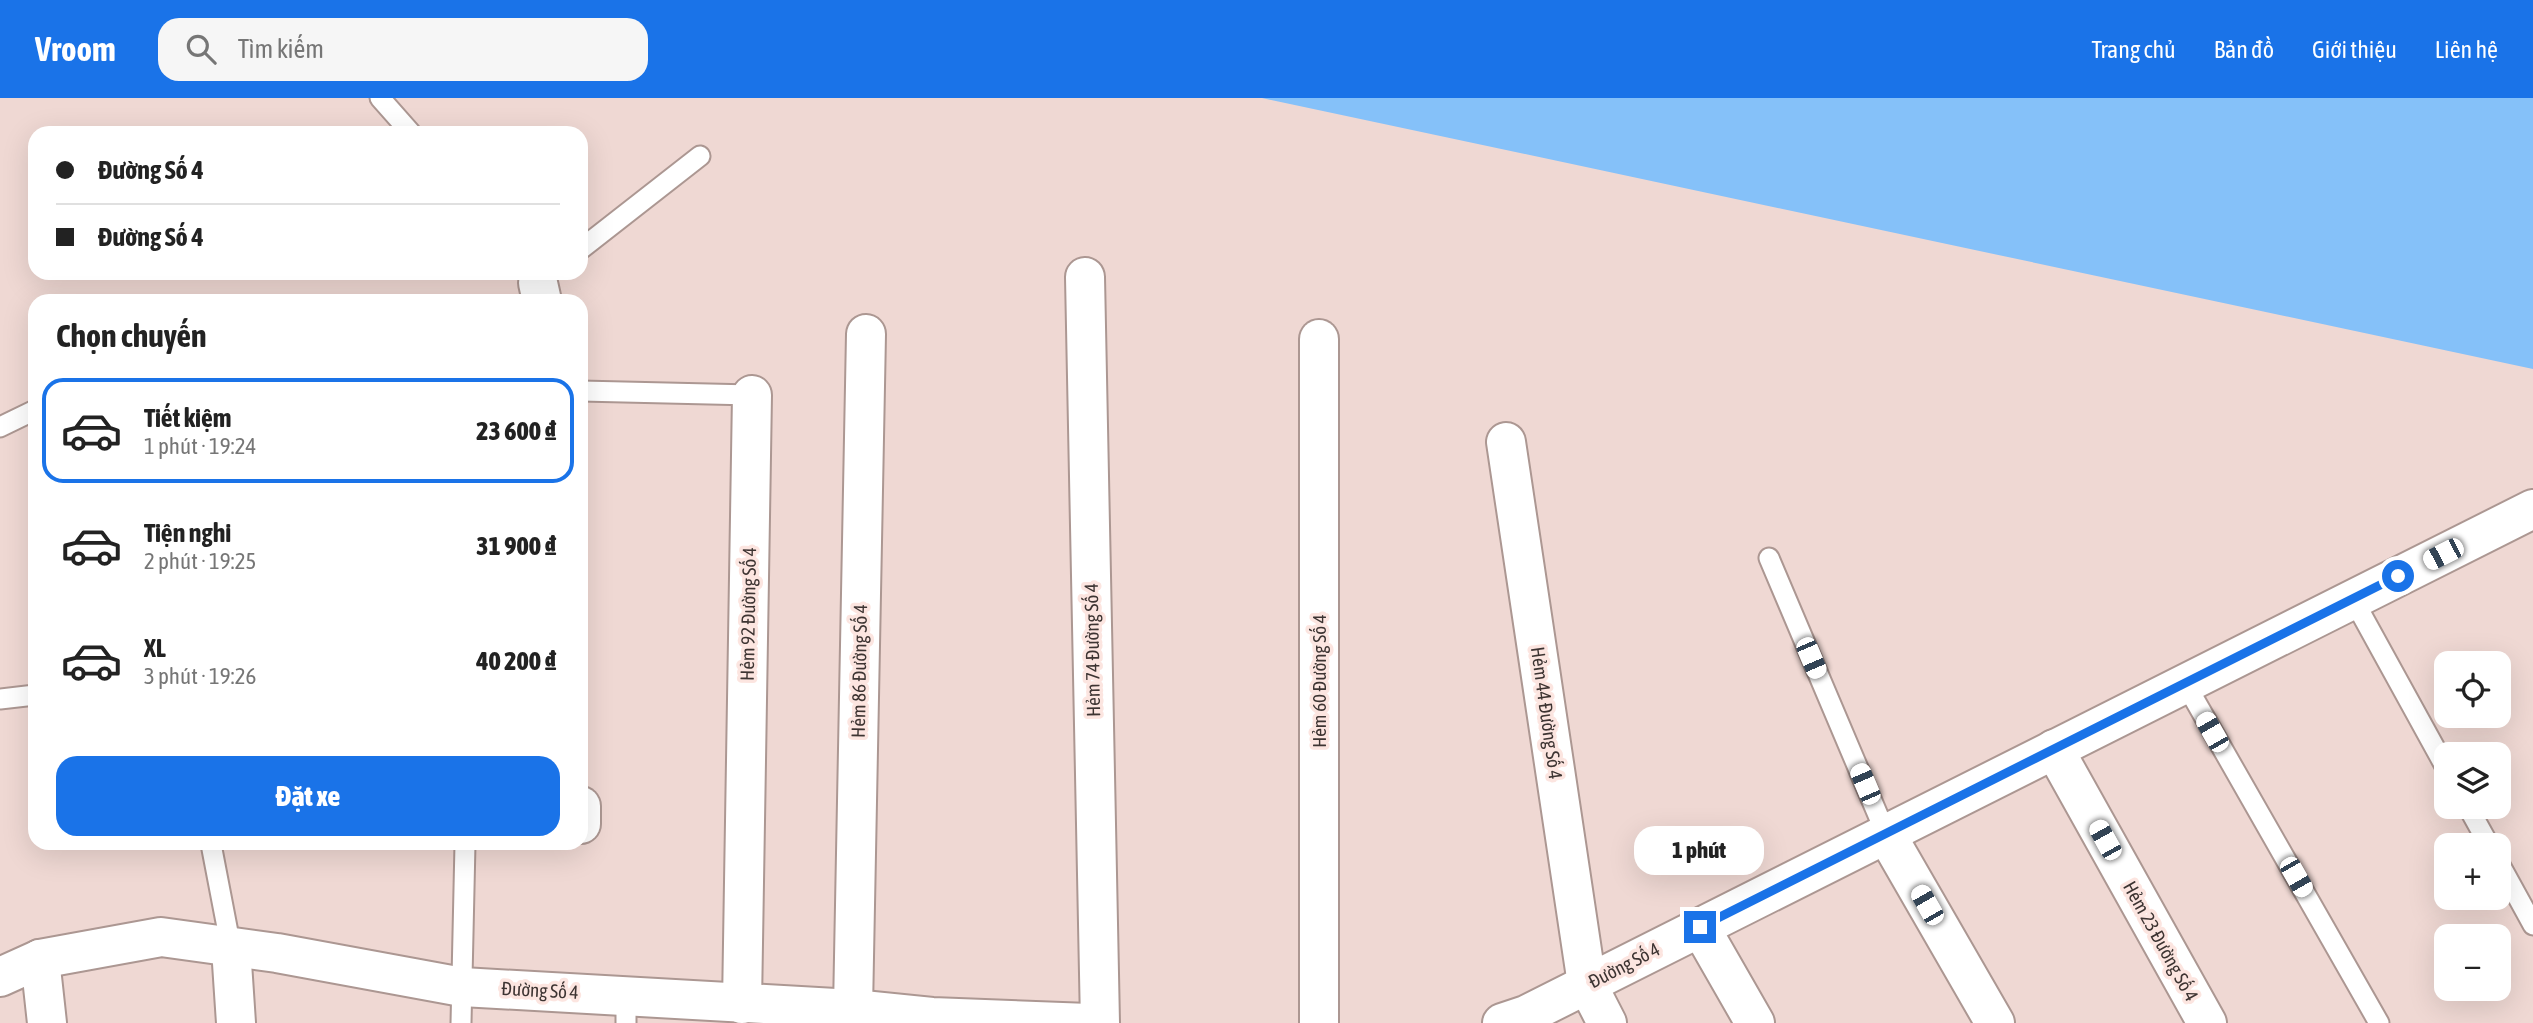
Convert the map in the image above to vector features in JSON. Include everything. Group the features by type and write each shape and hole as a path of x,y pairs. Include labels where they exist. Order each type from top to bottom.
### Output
{"street":[{"name":"Hẻm 74 Đường Số 4","path":"1085,277 1100,1023"},
{"name":"Hẻm 86 Đường Số 4","path":"853,1009 866,334"},
{"name":"Hẻm 60 Đường Số 4","path":"1319,339 1319,1023"},
{"name":"Hẻm 92 Đường Số 4","path":"742,1004 752,396"},
{"name":"Hẻm 44 Đường Số 4","path":"1506,442 1587,984 1607,1023"},
{"name":"Đường Số 4","path":"1502,1023 1526,1015 2533,509"},
{"name":"Hẻm 23 Đường Số 4","path":"2054,749 2207,1023"},
{"path":"1886,834 1995,1023"},
{"path":"1700,927 1755,1023"},
{"name":"Đường Số 4","path":"0,977 40,959 161,937 277,953 461,1005 626,1009 742,1004 853,1009 932,1020 1089,1023"},
{"path":"231,948 236,1023"},
{"path":"40,959 47,1023"}],"lane":[{"path":"380,98 405,126"},
{"path":"588,244 700,156"},
{"name":"Hẻm 92 Đường Số 4","path":"588,391 752,396"},
{"path":"0,427 28,413"},
{"path":"1769,558 1886,834"},
{"path":"2353,599 2434,746"},
{"path":"2185,683 2379,1023"},
{"path":"0,699 28,696"},
{"path":"212,850 231,948"},
{"path":"461,1005 465,850"},
{"path":"2511,885 2533,925"}],"water":[{"path":"1262,98 2533,98 2533,369"}],"route":[{"path":"1700,927 2398,576"}]}
